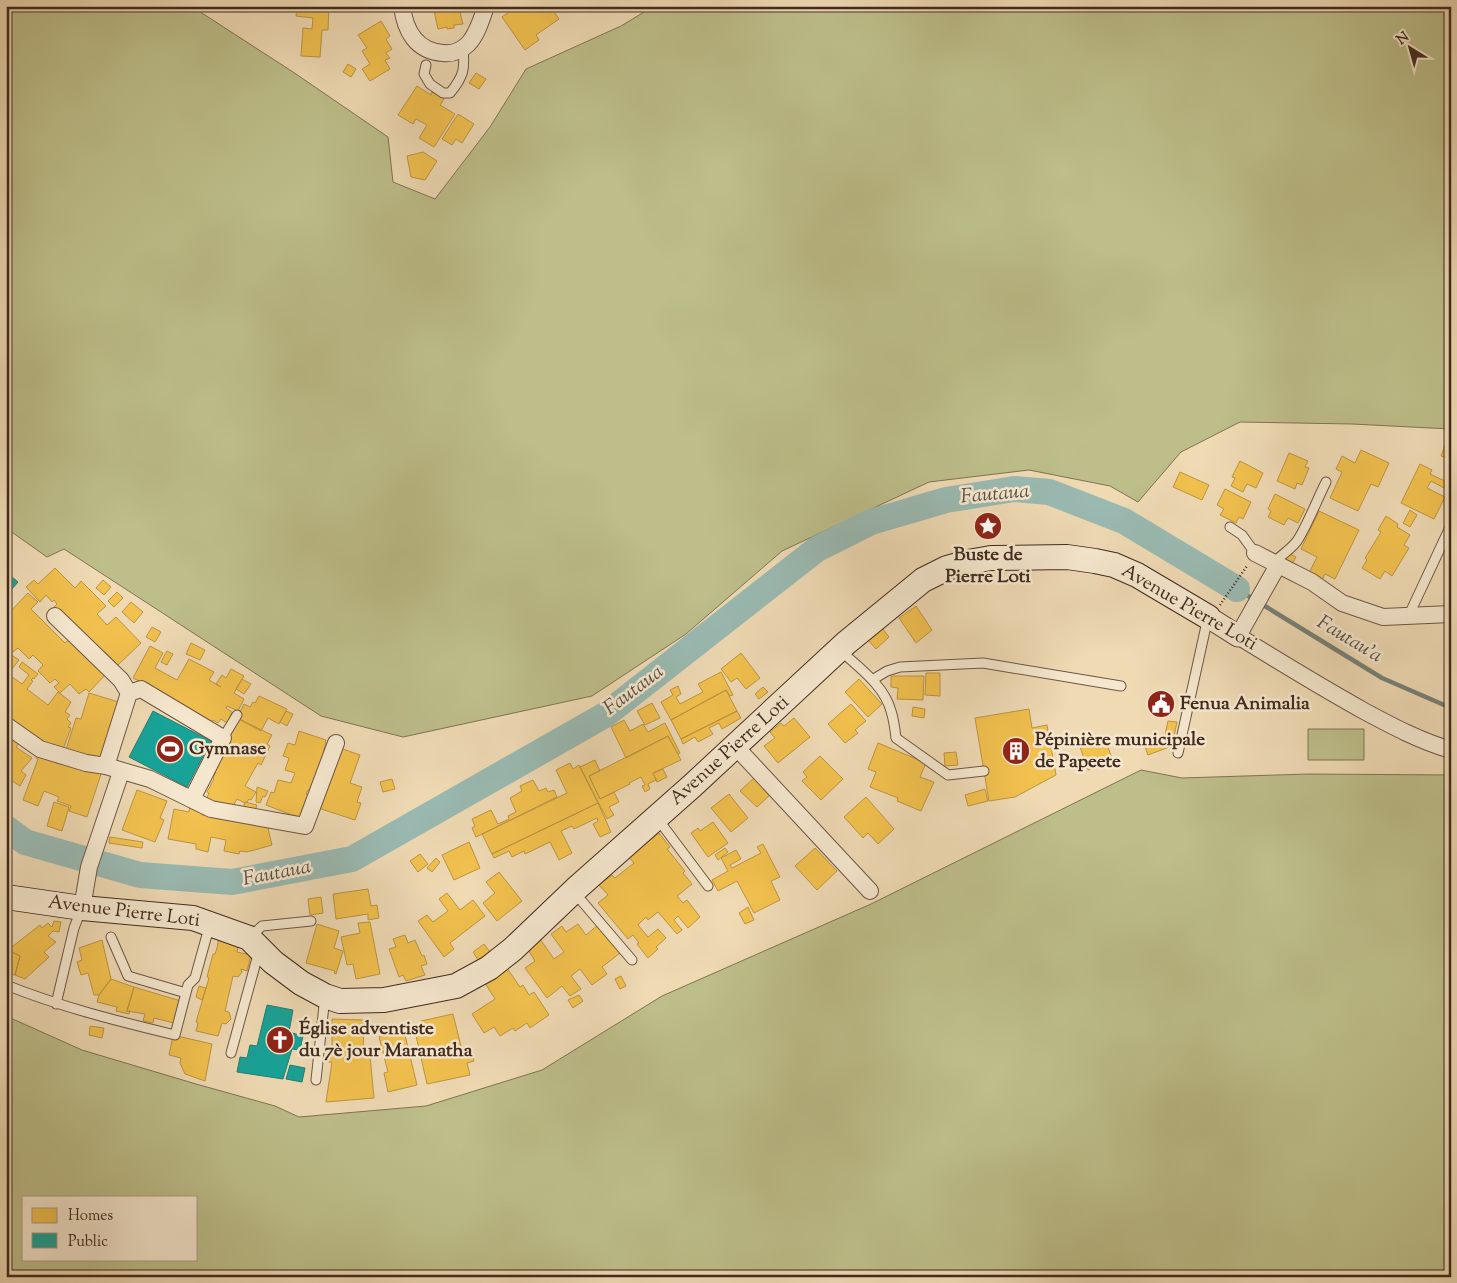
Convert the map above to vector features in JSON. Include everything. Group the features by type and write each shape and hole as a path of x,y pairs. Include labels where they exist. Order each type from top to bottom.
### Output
{"main road":[{"name":"Avenue Pierre Loti","path":"6,897 82,908 193,918 254,943 289,974 325,996 340,1001 384,1000 456,986 490,968 513,949 839,650 923,580 947,568 991,558 1067,557 1114,565 1215,610"}],"street":[{"path":"402,6 404,20 409,31 421,47 430,52 450,54 469,43 486,6"},
{"path":"1251,559 1276,564 1312,582 1342,603 1383,617 1451,614"},
{"path":"1238,636 1276,564"},
{"name":"Avenue Pierre Loti","path":"1215,610 1238,636 1310,681 1400,730 1430,744 1451,750"},
{"path":"55,616 121,680 129,693 104,822 88,866 82,908"},
{"path":"129,693 141,689 223,738 192,799"},
{"path":"6,725 40,749 150,779 211,809 306,826 336,743"},
{"path":"736,746 870,891"}],"lane":[{"path":"426,65 424,74 430,84 443,93 450,93 463,73 465,65 463,48"},
{"path":"1276,564 1280,556 1298,540 1326,482"},
{"path":"1408,617 1451,525"},
{"path":"1230,526 1242,535 1251,559"},
{"path":"1178,753 1215,610"},
{"path":"839,650 872,680 885,696 891,710 896,738 948,775 984,771"},
{"path":"872,680 887,671 900,667 983,663 1121,686"},
{"path":"223,738 237,715"},
{"path":"656,818 708,886"},
{"path":"574,892 632,960"},
{"path":"56,1004 74,928 82,908"},
{"path":"231,1053 254,943 262,926 311,921"},
{"path":"6,985 56,1004 175,1035 188,985 195,978 210,924"},
{"path":"111,936 128,976 186,993"},
{"path":"316,1080 325,996"}],"path":[{"path":"1215,610 1251,559"}],"green space":[{"path":"6,6 191,6 293,72 388,137 393,182 435,199 490,127 526,69 621,26 654,6 1451,6 1451,429 1352,424 1240,422 1181,452 1138,502 1110,486 1029,470 929,482 782,551 686,634 592,696 403,737 321,716 64,549 47,557 6,528"},
{"path":"1308,729 1364,729 1364,760 1308,760"},
{"path":"1141,770 1182,778 1308,774 1451,775 1451,1277 6,1277 6,1016 82,1050 275,1106 299,1117 426,1106 542,1070 662,996 871,904"}],"building: Homes":[{"path":"297,6 329,6 328,30 322,30 320,57 301,56 303,28 312,29 313,18 296,16"},
{"path":"377,6 392,6 388,7 387,11 377,11"},
{"path":"433,6 463,6 464,11 460,12 463,24 454,25 454,28 438,29"},
{"path":"518,6 550,6 559,19 536,35 539,40 525,50 502,17"},
{"path":"381,21 390,36 386,39 392,49 386,53 390,58 385,60 390,69 370,81 362,69 370,64 362,51 367,48 358,35"},
{"path":"348,64 356,69 351,77 343,72"},
{"path":"476,73 486,79 479,89 469,83"},
{"path":"417,86 431,95 432,92 444,99 440,105 455,114 434,147 419,138 427,125 416,119 413,124 398,115"},
{"path":"458,114 474,124 462,143 456,139 452,145 442,139"},
{"path":"423,152 437,161 425,180 411,177 407,156"},
{"path":"1446,443 1451,445 1450,459 1441,456"},
{"path":"1361,450 1389,463 1378,487 1371,484 1358,511 1330,498 1342,472 1336,469 1342,456 1355,463"},
{"path":"1289,453 1308,461 1305,467 1309,468 1302,485 1297,483 1295,489 1277,481"},
{"path":"1240,461 1263,473 1256,488 1247,484 1243,492 1231,486 1235,478 1232,477"},
{"path":"1420,464 1432,470 1430,474 1447,482 1444,488 1431,481 1427,488 1445,497 1434,519 1401,503"},
{"path":"1180,472 1209,485 1202,500 1173,487"},
{"path":"1225,489 1251,502 1243,519 1239,517 1236,523 1220,515 1224,509 1217,505"},
{"path":"1275,494 1305,509 1298,523 1288,518 1284,525 1268,517 1271,511 1268,509"},
{"path":"1410,510 1417,515 1410,527 1403,523"},
{"path":"1319,511 1359,530 1335,579 1325,574 1321,582 1308,575 1317,557 1301,549"},
{"path":"1386,516 1398,524 1397,527 1410,535 1404,545 1409,548 1392,576 1385,571 1380,579 1362,568 1367,560 1365,558 1381,532 1378,530"},
{"path":"1289,553 1296,557 1291,566 1284,562"},
{"path":"55,568 75,588 81,581 106,606 97,614 107,625 116,617 141,643 118,665 104,651 99,656 53,608 57,604 54,600 52,602 46,595 40,602 26,587 34,580 38,584"},
{"path":"103,580 111,587 104,595 96,588"},
{"path":"117,592 123,598 114,607 108,601"},
{"path":"28,593 38,602 31,609 65,643 71,637 107,673 89,692 86,689 79,694 70,684 60,693 54,687 59,683 55,679 50,683 38,671 43,665 33,655 29,659 18,648 13,652 6,646 6,616"},
{"path":"131,602 143,612 134,623 122,612"},
{"path":"916,606 932,630 916,643 899,618"},
{"path":"152,627 161,632 155,642 146,637"},
{"path":"882,628 889,637 876,649 868,640"},
{"path":"191,643 205,650 200,660 186,654"},
{"path":"150,646 163,653 155,668 177,680 189,659 214,672 209,680 221,687 216,684 222,675 226,678 231,669 244,676 234,693 244,699 238,711 227,706 226,708 232,712 227,723 221,719 218,723 165,703 169,696 138,683 139,681 133,678"},
{"path":"6,651 19,660 8,674 22,684 29,675 19,667 22,662 38,674 31,680 33,681 27,689 48,705 58,692 71,702 65,712 70,715 67,719 71,723 68,727 71,728 62,752 6,721"},
{"path":"167,651 173,654 167,665 161,662"},
{"path":"741,653 760,678 746,689 737,678 731,682 721,669"},
{"path":"721,672 733,695 730,696 726,690 671,720 661,702 673,695 670,690 678,686 681,694 676,697 680,704 703,692 698,684"},
{"path":"926,673 940,673 940,696 925,695"},
{"path":"891,676 924,676 923,700 897,699 898,688 891,687"},
{"path":"242,679 251,684 244,694 236,689"},
{"path":"859,679 882,704 868,717 845,692"},
{"path":"763,687 768,692 759,699 755,694"},
{"path":"726,690 737,711 681,739 671,720"},
{"path":"89,693 122,703 103,764 65,753 76,718 81,719"},
{"path":"259,696 287,709 279,724 268,718 261,731 237,718 244,704 250,707"},
{"path":"652,703 660,718 645,725 637,711"},
{"path":"851,704 866,721 855,730 858,733 845,743 828,724"},
{"path":"913,707 925,709 924,718 912,716"},
{"name":"Pépinière municipale de Papeete","path":"1029,709 1032,728 1047,725 1056,775 1015,797 989,801 975,718"},
{"path":"286,711 293,714 287,726 280,722"},
{"path":"737,711 741,718 722,729 719,723 709,728 713,734 698,742 695,737 683,744 681,739"},
{"path":"237,718 272,735 267,744 270,746 261,765 258,763 245,786 256,792 251,800 249,799 245,803 237,799 231,810 206,799 216,772 211,769"},
{"path":"794,718 810,737 778,763 764,746 775,738 770,732 781,723 784,726"},
{"path":"624,720 630,731 643,724 648,732 665,723 680,753 678,754 668,736 626,758 611,727"},
{"path":"1168,721 1177,722 1172,746 1148,755 1145,747 1164,740"},
{"path":"6,729 21,740 16,747 32,758 21,771 26,775 20,786 6,777"},
{"path":"299,731 326,740 323,755 327,756 315,792 308,790 306,794 308,795 305,820 266,805 271,792 274,793 278,780 291,783 295,773 285,770 289,758 283,756 288,743 295,745"},
{"path":"668,736 681,760 653,773 656,780 648,784 650,789 645,792 642,786 645,785 641,777 600,799 589,776"},
{"name":"Pépinière municipale de Papeete","path":"1104,736 1113,761 1088,770 1079,744"},
{"path":"878,743 926,763 920,777 934,782 921,811 897,801 898,798 870,787 876,772 868,769"},
{"path":"337,747 360,755 350,783 362,787 357,802 361,803 355,820 315,807"},
{"path":"38,751 102,771 87,817 69,811 71,806 57,801 59,797 44,791 38,806 23,800 38,759 36,758"},
{"path":"956,752 958,765 945,766 944,753"},
{"path":"820,756 843,779 821,800 802,781 807,777 803,772"},
{"path":"595,760 600,771 589,776 600,799 614,792 619,802 609,807 614,815 607,819 580,767"},
{"path":"570,763 573,769 579,765 598,803 492,854 482,834 567,793 556,770"},
{"path":"663,769 667,777 657,782 653,773"},
{"path":"754,778 770,795 757,807 740,791"},
{"path":"392,779 395,789 383,792 380,782"},
{"path":"533,780 539,791 546,788 548,792 554,790 557,797 476,837 472,828 475,826 472,819 491,810 498,824 509,819 508,816 516,812 510,798 522,791 520,786"},
{"path":"257,787 268,791 260,803 256,802"},
{"path":"985,789 988,801 968,806 965,795"},
{"path":"137,790 167,801 160,818 164,820 155,842 122,830"},
{"path":"729,794 748,818 731,832 711,808"},
{"path":"866,797 894,829 878,844 868,833 863,838 844,817"},
{"path":"54,802 69,807 62,831 47,826"},
{"path":"245,802 257,805 254,814 243,808"},
{"path":"190,803 203,811 202,815 267,824 272,845 248,852 240,851 239,854 224,851 226,840 211,837 208,852 196,849 196,844 168,839 174,809 189,812"},
{"path":"598,803 611,832 600,837 593,824 598,821 597,818 574,829 572,826 561,831 572,853 559,860 550,842 525,854 524,851 512,857 509,851 494,858 492,854"},
{"path":"713,822 728,843 708,857 691,833 698,828 700,831"},
{"path":"659,833 670,847 667,849 685,871 683,873 692,884 677,896 683,903 687,900 700,917 688,928 678,916 674,920 682,930 677,934 658,912 648,920 646,917 638,925 648,937 658,929 666,938 648,958 637,944 639,943 633,935 628,939 598,903 608,895 599,885 612,875 615,878 634,863 629,857"},
{"path":"110,837 143,842 142,848 109,843"},
{"path":"469,842 480,868 454,880 442,855"},
{"path":"763,844 780,877 771,881 780,900 754,913 737,881 718,891 712,880 728,871 721,858 736,850 741,859 730,865 732,868 761,853 757,847"},
{"path":"725,848 728,852 718,860 715,855"},
{"path":"815,848 837,871 817,890 795,866"},
{"path":"420,854 428,864 418,872 410,861"},
{"path":"436,858 440,862 432,872 427,868"},
{"path":"499,872 522,901 497,921 483,903 495,893 486,882"},
{"path":"368,889 371,906 377,905 379,918 368,920 368,914 336,919 333,894"},
{"path":"447,893 460,910 473,900 485,916 450,943 454,949 444,957 418,921 427,915 433,922 448,911 439,899"},
{"path":"321,897 323,913 310,915 308,899"},
{"path":"748,907 754,920 745,924 739,913"},
{"path":"54,921 61,922 59,932 53,931 48,936 56,942 44,952 49,957 25,979 15,975 20,956 8,950 40,925 42,928 48,923 52,927"},
{"path":"370,922 380,974 356,979 353,964 347,965 341,937 360,933 358,923"},
{"path":"317,924 339,931 334,948 343,951 336,974 334,973 335,971 306,963"},
{"path":"578,924 586,935 598,925 620,953 602,967 607,974 592,985 580,969 571,976 581,989 570,996 562,986 547,998 525,968 535,961 527,948 540,939 554,959 564,952 551,934 562,926 566,932"},
{"path":"405,935 408,943 415,940 427,964 421,966 425,975 406,981 403,975 399,977 389,949 396,947 393,939"},
{"path":"219,937 238,946 237,952 251,955 247,971 241,969 242,972 238,977 233,976 225,1011 229,1012 231,1019 226,1024 222,1023 218,1036 196,1031 198,1023 196,1022"},
{"path":"102,940 111,979 99,995 94,995 88,973 81,975 77,962 82,960 79,948"},
{"path":"484,944 490,952 478,960 473,952"},
{"path":"6,949 20,956 15,975 6,973"},
{"path":"507,968 520,987 523,985 529,995 534,992 549,1015 530,1028 527,1023 515,1031 513,1028 500,1036 494,1027 484,1033 472,1014 495,999 485,983"},
{"path":"621,976 626,986 620,989 615,979"},
{"path":"111,979 134,987 127,1011 130,1011 129,1014 116,1011 117,1007 97,1002 99,995"},
{"path":"199,986 206,988 202,1000 196,997"},
{"path":"134,987 181,1001 174,1023 154,1018 153,1023 143,1021 145,1014 127,1011"},
{"path":"579,995 583,1001 573,1008 568,1000"},
{"path":"453,1014 462,1050 471,1047 474,1061 467,1063 470,1075 427,1084 414,1027 422,1025 421,1021"},
{"path":"332,1019 364,1020 363,1057 370,1056 374,1098 326,1102 332,1062 326,1062 326,1048 332,1049"},
{"path":"90,1026 104,1028 102,1038 89,1035"},
{"path":"404,1031 417,1085 388,1092 384,1073 388,1072 379,1037"},
{"path":"173,1035 212,1044 205,1081 185,1074 180,1063 181,1058 169,1055"}],"building: Public":[{"path":"6,572 18,582 6,596"},
{"name":"Fenua Animalia","path":"1155,695 1172,699 1168,714 1151,709"},
{"name":"Gymnase","path":"153,711 211,741 187,787 129,757"},
{"name":"Église adventiste du 7è jour Maranatha","path":"267,1005 293,1010 289,1032 303,1036 300,1050 292,1049 283,1079 237,1072 240,1057 247,1058 250,1045 257,1046"},
{"name":"Église adventiste du 7è jour Maranatha","path":"290,1065 305,1068 302,1082 286,1079"}],"waterway":[{"name":"Fautaua","path":"6,828 25,842 140,875 232,882 352,859 605,715 817,549 871,522 946,500 1014,489 1049,492 1124,521 1237,589"},
{"name":"Fautau’a","path":"1237,589 1382,678 1451,708"}],"place":[{"name":"Buste de Pierre Loti","path":"988,526"},
{"name":"Fenua Animalia","path":"1161,704"},
{"name":"Gymnase","path":"170,749"},
{"name":"Pépinière municipale de Papeete","path":"1016,751"},
{"name":"Église adventiste du 7è jour Maranatha","path":"280,1040"}]}
